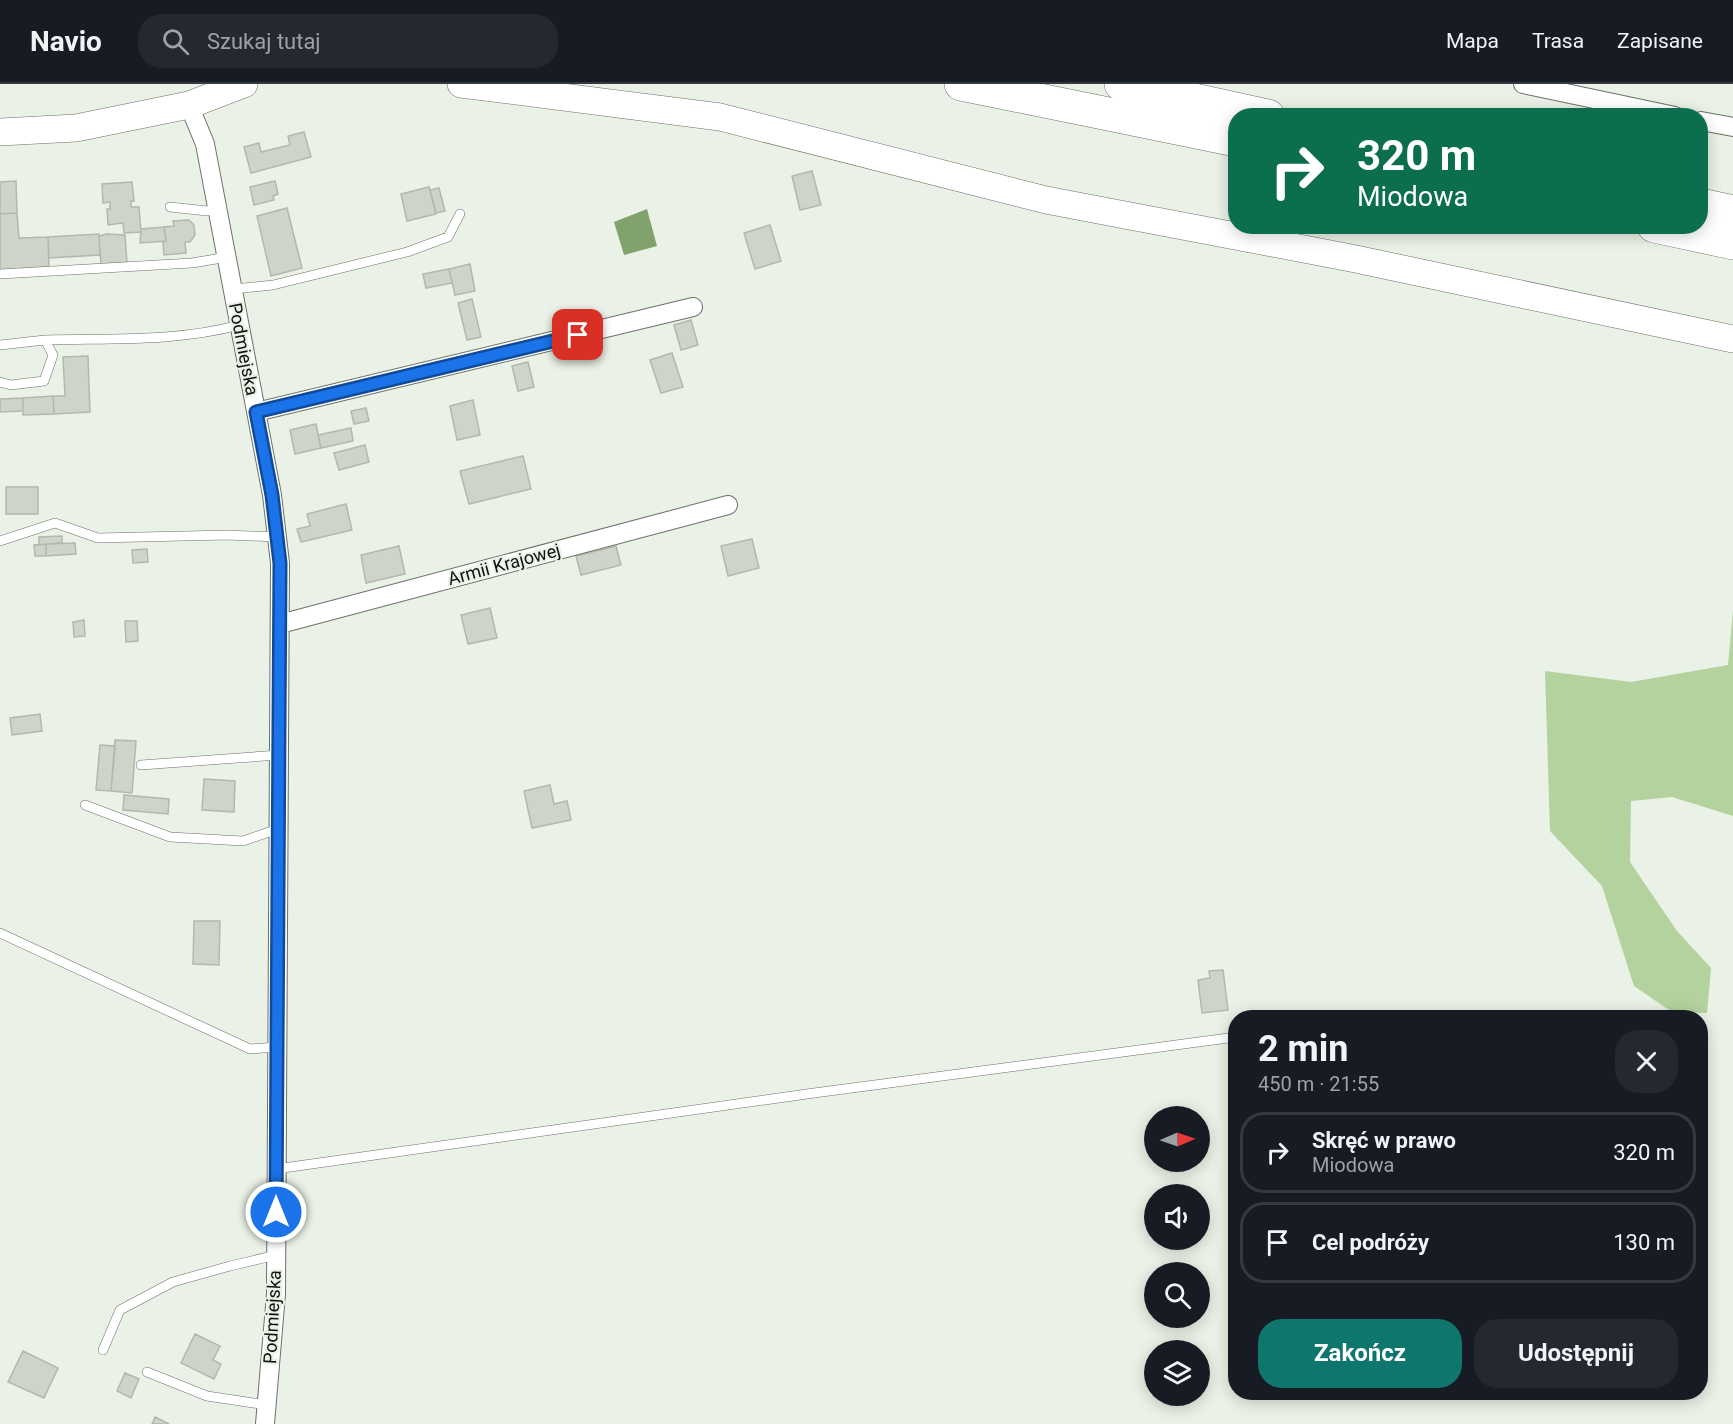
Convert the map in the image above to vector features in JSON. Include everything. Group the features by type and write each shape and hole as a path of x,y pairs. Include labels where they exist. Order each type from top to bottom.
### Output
{"highway":[{"path":"961,84 1228,138"},
{"path":"1120,84 1231,108"},
{"path":"1708,207 1733,212"},
{"path":"1691,234 1733,243"}],"street":[{"path":"0,132 76,128 189,105 244,84"},
{"path":"461,84 720,117 1046,200 1351,258 1733,339"},
{"path":"1523,84 1637,108"},
{"name":"Podmiejska","path":"189,105 205,144 272,495 280,563 276,1294 265,1424"},
{"path":"1708,123 1733,128"},
{"path":"256,412 693,307"},
{"name":"Armii Krajowej","path":"280,624 728,505"}],"lane":[{"path":"170,207 207,211 217,209"},
{"path":"232,289 273,285 407,252 448,237 460,214"},
{"path":"0,274 192,263 226,255"},
{"path":"0,345 45,340 165,337 227,328 239,324"},
{"path":"0,382 11,385 44,381 53,355 45,340"},
{"path":"0,541 55,523 98,538 227,535 277,537"},
{"path":"141,765 279,755"},
{"path":"85,805 170,837 243,842 278,831"},
{"path":"0,933 250,1049 277,1047"},
{"path":"276,1169 1228,1038"},
{"path":"103,1350 120,1310 173,1282 276,1255"},
{"path":"147,1372 207,1396 267,1405"}],"shaded area":[{"path":"647,209 657,246 624,255 614,222"},
{"path":"1733,610 1733,816 1672,797 1631,801 1630,862 1677,931 1711,968 1707,1010 1669,1010 1634,986 1602,886 1550,831 1545,671 1631,682 1728,665"}],"building":[{"path":"304,132 311,157 251,173 244,147 259,143 261,152 290,145 288,136"},
{"path":"812,171 821,205 800,210 792,176"},
{"path":"16,181 17,213 0,214 0,182"},
{"path":"275,181 278,194 273,196 274,200 254,205 250,187"},
{"path":"132,182 134,201 131,201 131,207 139,207 141,232 124,233 123,223 108,225 107,209 110,209 110,202 103,203 102,184"},
{"path":"429,187 436,214 407,221 401,194"},
{"path":"439,188 445,211 436,213 430,190"},
{"path":"287,208 302,268 271,276 257,216"},
{"path":"17,213 19,238 48,237 49,267 0,270 0,214"},
{"path":"189,220 194,225 195,235 190,242 185,242 186,253 164,255 163,242 166,241 164,227 174,226 173,221"},
{"path":"770,225 781,261 755,269 744,233"},
{"path":"164,227 166,241 140,243 141,229"},
{"path":"99,234 100,255 49,258 48,237"},
{"path":"125,235 127,263 101,264 99,236"},
{"path":"470,264 475,291 455,295 449,269"},
{"path":"449,269 452,283 426,288 423,274"},
{"path":"472,299 481,337 467,340 458,303"},
{"path":"691,320 698,345 681,350 674,325"},
{"path":"672,353 683,387 661,393 650,360"},
{"path":"88,356 90,412 54,414 53,396 65,396 63,357"},
{"path":"528,362 534,387 518,391 512,366"},
{"path":"53,396 54,414 23,415 23,398"},
{"path":"23,398 23,411 0,412 0,399"},
{"path":"473,400 480,435 457,440 450,406"},
{"path":"366,408 369,421 354,424 351,411"},
{"path":"316,424 321,448 295,454 290,430"},
{"path":"351,428 353,441 321,448 318,435"},
{"path":"365,445 369,462 339,470 334,453"},
{"path":"523,456 531,489 469,504 460,471"},
{"path":"6,487 38,487 38,514 6,514"},
{"path":"346,504 352,530 301,542 297,529 310,526 307,514"},
{"path":"62,536 62,543 39,545 39,537"},
{"path":"752,539 759,568 728,576 721,546"},
{"path":"75,543 76,554 46,556 46,544"},
{"path":"46,544 46,556 35,556 34,545"},
{"path":"399,546 405,574 366,583 361,555"},
{"path":"616,546 621,565 581,575 576,556"},
{"path":"147,549 148,562 133,563 132,550"},
{"path":"490,608 497,638 468,644 461,615"},
{"path":"84,620 85,636 74,637 73,622"},
{"path":"125,621 137,621 138,641 126,642"},
{"path":"40,714 42,731 12,735 10,718"},
{"path":"115,740 136,741 132,793 111,791"},
{"path":"100,745 115,746 111,791 96,790"},
{"path":"204,779 235,781 234,812 202,810"},
{"path":"550,785 554,804 567,801 571,820 532,828 524,791"},
{"path":"124,795 169,799 168,814 123,810"},
{"path":"194,921 220,921 219,965 193,964"},
{"path":"1223,970 1228,1010 1202,1013 1198,980 1210,978 1209,971"},
{"path":"195,1334 220,1346 213,1360 221,1364 214,1379 181,1363"},
{"path":"23,1351 58,1368 44,1398 8,1382"},
{"path":"125,1373 139,1379 131,1398 117,1391"},
{"path":"155,1417 169,1424 152,1424"}],"route":[{"path":"276,1212 280,563 272,495 256,412 578,335"}]}
